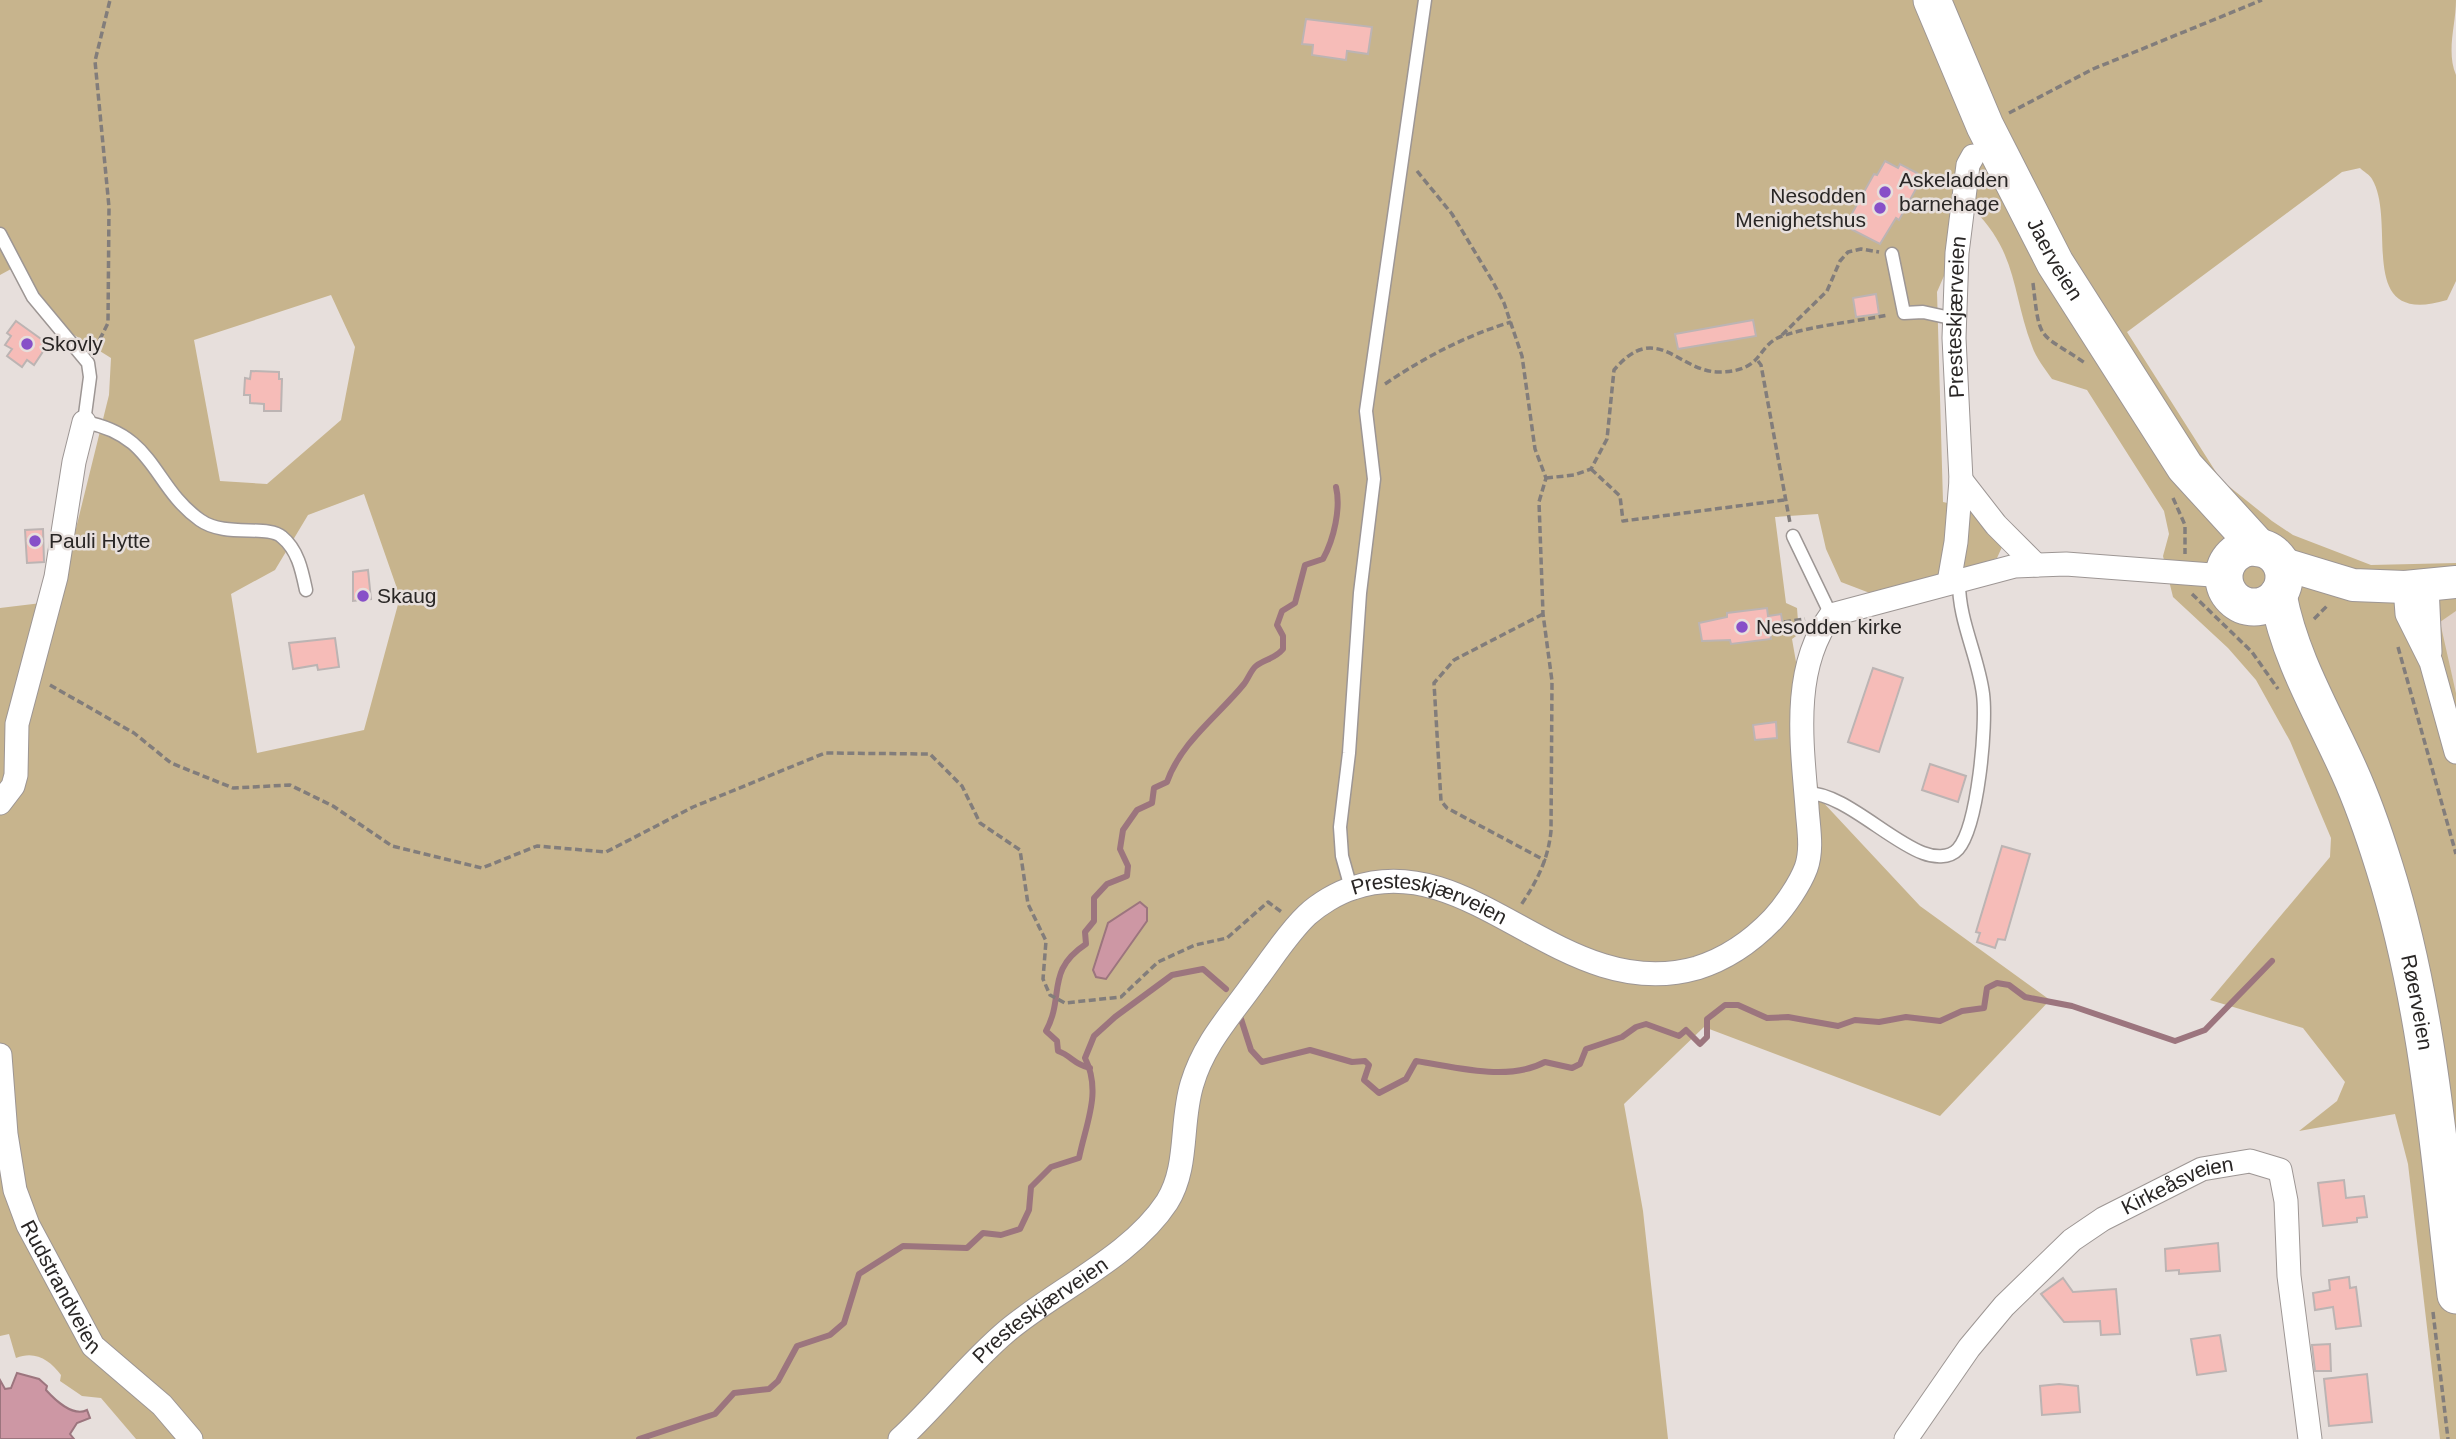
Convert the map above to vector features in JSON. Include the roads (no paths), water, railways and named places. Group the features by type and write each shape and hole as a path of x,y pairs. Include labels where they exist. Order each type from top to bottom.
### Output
{"main road":[{"name":"Jaerveien","path":"1933,0 1979,141 2185,467 2275,574"},
{"name":"Jaerveien","path":"2185,467 2221,546 2231,583"},
{"path":"2275,574 2263,606 2231,583 2241,551 2304,591 2353,585 2429,585"},
{"name":"Røerveien","path":"2275,574 2288,640 2350,773 2371,827 2408,955 2427,1054 2444,1300"},
{"name":"Røerveien","path":"2231,583 2325,723"}],"street":[{"name":"Presteskjærveien","path":"1954,581 1961,480 1955,318 1957,253 1968,165 1979,141"},
{"path":"0,803 13,786 16,775 17,724 56,577 74,463 84,422"},
{"path":"1961,480 1996,525 2036,565"},
{"path":"1831,615 2015,566 2066,564 2231,583"},
{"path":"2429,585 2407,614 2431,662 2456,752"},
{"name":"Presteskjærveien","path":"900,1439 986,1349 1018,1322 1125,1246 1159,1213 1177,1183 1189,1095 1202,1057 1216,1030 1298,926 1322,903 1351,888 1399,879 1420,882 1446,891 1562,950 1639,975 1682,972 1710,964 1737,951 1772,920 1806,867 1810,844 1801,743 1805,677 1818,633 1831,615"},
{"name":"Rudstrandveien","path":"0,1055 6,1134 15,1190 28,1225 93,1346 162,1405 191,1439"},
{"name":"Kirkeåsveien","path":"1906,1439 1969,1348 2004,1306 2072,1240 2103,1219 2190,1175 2250,1161 2280,1170 2286,1200 2289,1276 2310,1439"}],"lane":[{"path":"1351,888 1342,856 1340,827 1349,753 1360,593 1374,479 1366,411 1405,156 1425,0"},
{"path":"0,234 33,297 88,363 90,377 84,422 116,432 140,449 183,504 210,526 233,531 272,532 282,536 298,557 306,590"},
{"path":"1892,254 1904,313 1923,312 1955,318"},
{"path":"1793,536 1831,615"},
{"path":"1806,793 1820,794 1836,802 1902,843 1927,855 1946,856 1958,849 1968,830 1974,801 1984,721 1979,670 1963,623 1954,581"}],"waterway":[{"path":"1090,1068 1058,1051 1057,1041 1046,1031 1060,974 1073,954 1086,944 1085,932 1094,921 1094,898 1107,884 1127,876 1128,866 1120,849 1123,830 1137,810 1152,803 1154,788 1167,782 1181,754 1244,684 1254,668 1283,649 1283,636 1277,625 1282,611 1295,603 1305,565 1323,559 1327,551 1337,514 1336,487"},
{"path":"1241,1019 1251,1050 1262,1062 1310,1050 1352,1062 1365,1061 1369,1065 1364,1080 1379,1093 1406,1079 1416,1061 1498,1072 1530,1068 1545,1062 1572,1068 1580,1064 1586,1049 1622,1037 1636,1027 1646,1024 1679,1036 1686,1030 1700,1044 1707,1037 1707,1019 1725,1005 1738,1005 1767,1018 1788,1017 1838,1026 1855,1020 1879,1022 1906,1017 1940,1021 1962,1011 1984,1008 1987,988 1997,983 2009,985 2025,997 2072,1006 2175,1041 2205,1030 2272,961"},
{"path":"639,1439 715,1414 734,1393 769,1389 778,1381 797,1346 830,1335 844,1323 859,1274 903,1246 967,1248 983,1233 1001,1235 1020,1229 1029,1210 1031,1187 1051,1167 1079,1158 1092,1095 1090,1071 1085,1058 1094,1036 1172,975 1203,969 1226,989"}],"place":[{"name":"Askeladden barnehage","path":"1885,192"},
{"name":"Nesodden Menighetshus","path":"1880,208"},
{"name":"Skovly","path":"27,344"},
{"name":"Pauli Hytte","path":"35,541"},
{"name":"Skaug","path":"363,596"},
{"name":"Nesodden kirke","path":"1742,627"}]}
